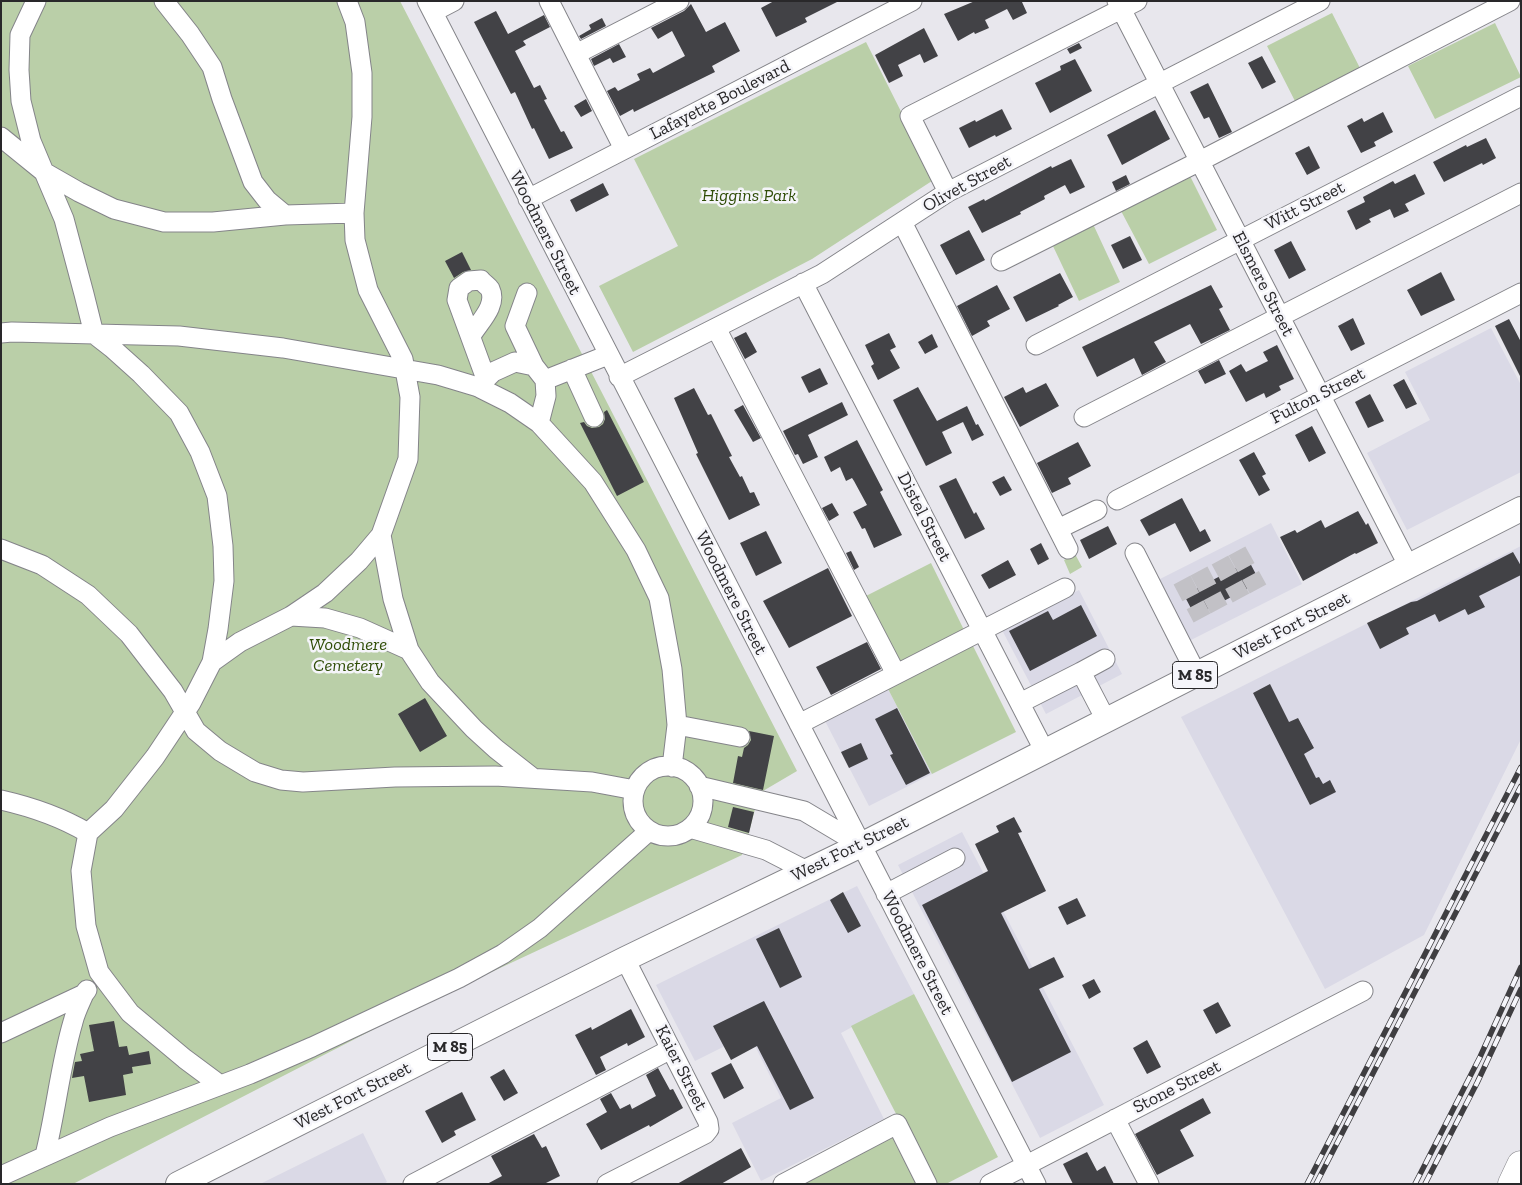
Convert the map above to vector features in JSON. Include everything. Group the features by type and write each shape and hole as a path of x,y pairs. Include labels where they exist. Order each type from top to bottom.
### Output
{"highway":[{"path":"1512,1184 1521,1165"}],"main road":[{"name":"West Fort Street","path":"178,1184 625,959 861,845 1521,510"}],"street":[{"path":"36,1 20,35 19,70 21,101 31,140 64,219 94,334 141,374 179,413 200,452 216,496 223,546 224,581 212,662 185,712 155,757 114,809 88,834 81,871 86,926 99,972 130,1013 185,1059 220,1085"},
{"path":"164,1 190,34 212,67 253,182 267,200 285,216"},
{"path":"212,662 240,642 291,616 325,593 359,561 381,536 408,459 410,397 403,360 368,290 356,240 354,212 362,116 362,73 356,22 347,1"},
{"path":"430,7 454,1"},
{"path":"549,1 624,150"},
{"path":"576,54 679,1"},
{"name":"Lafayette Boulevard","path":"528,199 912,1"},
{"name":"Olivet Street","path":"619,377 822,274 948,192 1320,1"},
{"path":"1002,261 1510,1"},
{"path":"948,192 910,116 1125,4"},
{"name":"Elsmere Street","path":"1125,4 1159,83 1409,567"},
{"name":"Woodmere Street","path":"430,7 1036,1184"},
{"name":"Witt Street","path":"1036,345 1521,96"},
{"path":"1,137 44,172 79,192 114,209 164,222 213,222 354,212"},
{"path":"1084,417 1521,193"},
{"path":"902,222 1068,549"},
{"name":"Distel Street","path":"803,283 1045,752"},
{"path":"527,293 515,326 539,373 546,396 538,423"},
{"name":"Fulton Street","path":"1117,500 1521,294"},
{"path":"716,328 896,674"},
{"path":"1,333 179,336 273,347 482,383 538,423 595,485 636,550 659,598 672,669 677,725 672,767"},
{"path":"471,336 482,383"},
{"path":"482,383 493,372 515,362 539,373 572,369 608,355"},
{"path":"572,369 594,417"},
{"path":"1058,529 1097,510"},
{"path":"381,536 393,599 409,650 430,682 453,708 496,749 533,778"},
{"path":"1,548 42,565 88,595 129,634 173,691 196,731 220,751 255,772 281,780 325,782 395,777 495,776 592,782 635,790"},
{"path":"1135,553 1197,675"},
{"path":"799,724 1065,588"},
{"path":"291,616 325,618 360,628 409,650"},
{"path":"1020,702 1105,659"},
{"path":"1081,672 1106,720"},
{"path":"677,725 740,737"},
{"path":"666,766 678,768 688,773 699,786 702,792 702,809 690,828 675,836 664,836 649,830 636,817 633,806 635,790 645,775 655,769 666,766"},
{"path":"699,786 804,811 861,845"},
{"path":"1,800 50,814 88,834"},
{"path":"690,828 766,850 807,871"},
{"path":"1,1176 110,1127 312,1047 459,978 503,954 540,928 649,830"},
{"path":"886,894 955,858"},
{"name":"Kaier Street","path":"607,1184 705,1134 709,1128 708,1122 625,959"},
{"path":"45,1156 53,1122 60,1076 73,1021 84,994 99,972"},
{"name":"Stone Street","path":"990,1184 1363,991"},
{"path":"1,1033 84,994"},
{"path":"413,1184 671,1049"},
{"path":"1115,1119 1149,1184"},
{"path":"783,1184 897,1124 928,1184"}],"shaded area":[{"path":"1491,328 1521,385 1521,472 1407,530 1367,453 1430,420 1405,372"},
{"path":"1271,523 1302,584 1189,641 1158,580"},
{"path":"1521,546 1521,739 1424,935 1325,989 1181,717"},
{"path":"1079,590 1122,674 1046,714 1002,630"},
{"path":"887,687 932,774 869,806 824,719"},
{"path":"962,832 1104,1105 1040,1138 898,865"},
{"path":"857,886 914,994 841,1033 884,1119 761,1181 732,1123 781,1098 749,1034 695,1061 656,985"},
{"path":"363,1133 387,1182 384,1184 260,1184"}],"green space":[{"name":"Woodmere Cemetery","path":"1,1 400,1 797,771 763,791 760,790 742,855 423,1004 73,1184 1,1184"},
{"path":"1332,13 1362,72 1297,105 1267,46"},
{"path":"1495,23 1521,77 1435,119 1408,66"},
{"name":"Higgins Park","path":"866,42 935,179 812,259 633,352 599,286 678,246 634,159"},
{"path":"1189,174 1217,230 1149,264 1120,209"},
{"path":"1093,224 1120,282 1079,301 1052,244"},
{"path":"1075,554 1082,567 1070,574 1064,560"},
{"path":"931,563 964,630 896,664 862,598"},
{"path":"972,644 1016,732 932,774 887,687"},
{"path":"914,994 998,1157 946,1184 932,1184 851,1026"},
{"path":"892,1137 916,1184 804,1184 803,1182"}],"building":[{"path":"774,1 839,1 805,18 807,22 776,37 761,8"},
{"path":"975,1 1023,1 1027,13 1013,20 1007,9 985,20 989,28 975,34 974,32 958,41 944,14"},
{"path":"691,4 706,32 725,22 740,51 712,66 715,72 634,112 633,109 620,116 607,91 615,87 618,91 640,80 637,74 650,68 653,73 685,56 672,31 658,39 651,28 684,11"},
{"path":"496,11 508,34 544,15 550,27 523,41 526,45 515,51 534,88 540,85 547,99 544,100 561,132 564,131 573,148 549,159 534,128 532,129 515,92 511,94 474,22"},
{"path":"602,18 606,26 581,39 579,36 591,29 589,25"},
{"path":"924,28 938,56 924,63 920,54 898,65 903,76 889,83 875,55"},
{"path":"1079,43 1082,48 1070,54 1067,49"},
{"path":"619,44 626,57 613,63 610,58 594,66 591,59"},
{"path":"1262,56 1276,82 1262,89 1248,63"},
{"path":"1075,59 1092,91 1050,113 1035,83 1061,70 1060,66"},
{"path":"1208,83 1232,132 1219,138 1209,117 1204,119 1190,92"},
{"path":"586,99 592,111 581,117 574,106"},
{"path":"1002,109 1012,129 969,148 959,128"},
{"path":"1155,110 1170,139 1122,165 1107,135"},
{"path":"1383,112 1393,132 1374,142 1376,146 1361,153 1347,126 1362,118 1364,122"},
{"path":"1486,138 1496,158 1444,182 1433,162 1466,145 1467,147"},
{"path":"1309,146 1320,168 1307,175 1295,153"},
{"path":"1071,159 1085,187 1070,194 1065,185 1044,196 1045,199 1020,212 1021,214 982,233 968,207 984,199 985,201 1051,166 1052,168"},
{"path":"1415,174 1425,194 1405,204 1409,211 1394,218 1390,209 1369,219 1371,222 1356,230 1347,211 1365,202 1363,197 1393,181 1395,184"},
{"path":"1126,175 1130,184 1116,191 1112,182"},
{"path":"603,183 609,195 576,212 570,200"},
{"path":"969,230 985,260 956,275 940,245"},
{"path":"1130,236 1142,260 1123,269 1111,245"},
{"path":"1291,241 1306,270 1289,279 1274,250"},
{"path":"462,252 471,270 463,272 454,278 445,261"},
{"path":"1441,272 1455,300 1421,316 1407,290"},
{"path":"1060,273 1073,297 1026,322 1013,297"},
{"path":"997,285 1010,309 987,321 990,326 972,336 957,306"},
{"path":"1211,285 1223,307 1219,309 1230,330 1201,344 1190,324 1154,342 1166,362 1142,375 1134,358 1097,377 1082,347"},
{"path":"1353,318 1365,344 1351,351 1338,326"},
{"path":"1509,319 1521,342 1521,378 1495,326"},
{"path":"746,332 757,352 745,359 734,338"},
{"path":"889,333 896,347 890,350 900,368 878,380 871,366 874,364 865,345"},
{"path":"932,334 938,347 925,354 918,342"},
{"path":"1277,345 1294,379 1279,386 1281,390 1266,398 1264,393 1246,402 1229,371 1241,364 1246,372 1268,361 1263,352"},
{"path":"1219,360 1226,374 1205,384 1198,371"},
{"path":"820,368 828,384 809,393 801,377"},
{"path":"1404,379 1417,404 1406,409 1393,385"},
{"path":"1046,383 1059,406 1020,427 1004,397 1023,387 1026,393"},
{"path":"918,387 937,421 967,406 976,425 978,424 984,435 972,441 963,422 942,432 952,453 926,466 893,400"},
{"path":"694,388 708,415 711,414 732,456 729,457 740,477 742,476 750,493 754,492 760,505 729,520 696,454 698,453 674,398"},
{"path":"1370,394 1384,421 1368,428 1355,402"},
{"path":"842,402 848,415 808,435 818,457 803,464 798,454 795,455 783,431"},
{"path":"743,405 761,438 753,442 734,410"},
{"path":"607,410 644,482 617,496 580,423 584,422 592,428 599,427 603,424 605,419 604,412"},
{"path":"1312,426 1326,453 1309,462 1295,435"},
{"path":"857,440 883,490 880,492 902,535 874,548 865,528 862,529 853,512 867,505 854,481 852,478 846,481 840,467 831,472 824,457"},
{"path":"1078,442 1091,466 1068,478 1071,484 1052,493 1037,463"},
{"path":"1254,452 1266,474 1262,476 1270,490 1259,496 1239,460"},
{"path":"1004,476 1012,490 1000,496 992,482"},
{"path":"956,478 974,514 976,512 985,529 965,539 939,486"},
{"path":"1182,498 1200,532 1205,529 1211,541 1190,552 1175,523 1149,536 1140,520"},
{"path":"832,503 839,515 829,521 822,508"},
{"path":"1358,511 1366,525 1368,523 1378,543 1303,581 1280,537 1295,530 1297,533 1321,520 1325,528"},
{"path":"1108,526 1117,544 1089,559 1080,540"},
{"path":"766,531 782,563 756,576 740,543"},
{"path":"1041,543 1049,559 1038,565 1030,549"},
{"path":"851,551 859,567 854,570 846,553"},
{"path":"1513,552 1521,566 1521,575 1479,596 1485,607 1468,615 1465,609 1439,622 1435,614 1406,628 1409,634 1380,649 1367,623 1411,602 1417,601"},
{"path":"1008,560 1016,575 989,589 981,575"},
{"path":"1249,561 1260,582 1195,616 1184,595"},
{"path":"828,568 852,616 789,648 763,601"},
{"path":"1081,605 1097,636 1030,671 1009,631 1048,611 1053,620"},
{"path":"867,642 881,669 831,695 816,667"},
{"path":"1270,684 1289,722 1298,718 1314,748 1304,754 1316,778 1319,777 1323,784 1330,780 1336,792 1310,805 1253,693"},
{"path":"425,698 447,736 420,752 398,714"},
{"path":"897,708 930,773 906,785 890,755 893,754 875,719"},
{"path":"749,731 774,736 763,790 733,783 738,756 742,757 744,748 751,740"},
{"path":"861,743 868,759 849,768 841,752"},
{"path":"733,807 754,812 749,833 728,827"},
{"path":"1014,817 1022,832 1018,833 1046,891 1001,913 1029,969 1054,957 1064,977 1039,989 1071,1052 1012,1082 922,905 988,871 975,844 999,832 996,826"},
{"path":"843,892 861,926 848,933 830,900"},
{"path":"1077,898 1086,916 1067,925 1058,907"},
{"path":"779,928 802,977 780,988 756,939"},
{"path":"1094,979 1101,992 1089,999 1082,985"},
{"path":"764,1001 814,1098 790,1110 757,1046 731,1060 713,1026"},
{"path":"1218,1002 1231,1026 1216,1034 1203,1010"},
{"path":"631,1009 645,1037 628,1046 627,1043 600,1057 606,1070 596,1075 575,1035 591,1027 592,1030"},
{"path":"114,1021 119,1047 127,1046 129,1055 149,1051 151,1064 132,1067 133,1073 123,1075 126,1095 89,1102 84,1076 72,1078 75,1062 82,1061 80,1054 94,1051 89,1025"},
{"path":"1147,1040 1161,1067 1147,1074 1133,1048"},
{"path":"731,1063 744,1088 724,1099 711,1073"},
{"path":"658,1068 670,1090 673,1089 683,1108 650,1127 649,1125 601,1150 586,1124 607,1112 600,1099 611,1093 620,1109 630,1104 632,1109 656,1096 646,1075"},
{"path":"504,1069 518,1093 504,1101 490,1077"},
{"path":"462,1092 476,1120 454,1131 456,1135 442,1143 425,1111"},
{"path":"1203,1098 1211,1113 1180,1130 1194,1156 1157,1175 1135,1134"},
{"path":"534,1134 542,1148 546,1146 560,1176 544,1184 487,1184 502,1176 491,1156"},
{"path":"741,1148 751,1167 721,1184 677,1184"},
{"path":"1087,1152 1097,1171 1105,1166 1114,1184 1073,1184 1063,1164"}],"tunnel":[{"path":"1237,551 1258,589"},
{"path":"1220,560 1241,598"},
{"path":"1199,571 1219,609"},
{"path":"1182,580 1202,618"}],"railway":[{"path":"1307,1184 1521,767"},
{"path":"1316,1184 1521,786"},
{"path":"1415,1184 1480,1057 1521,967"},
{"path":"1425,1184 1477,1083 1521,989"}]}
